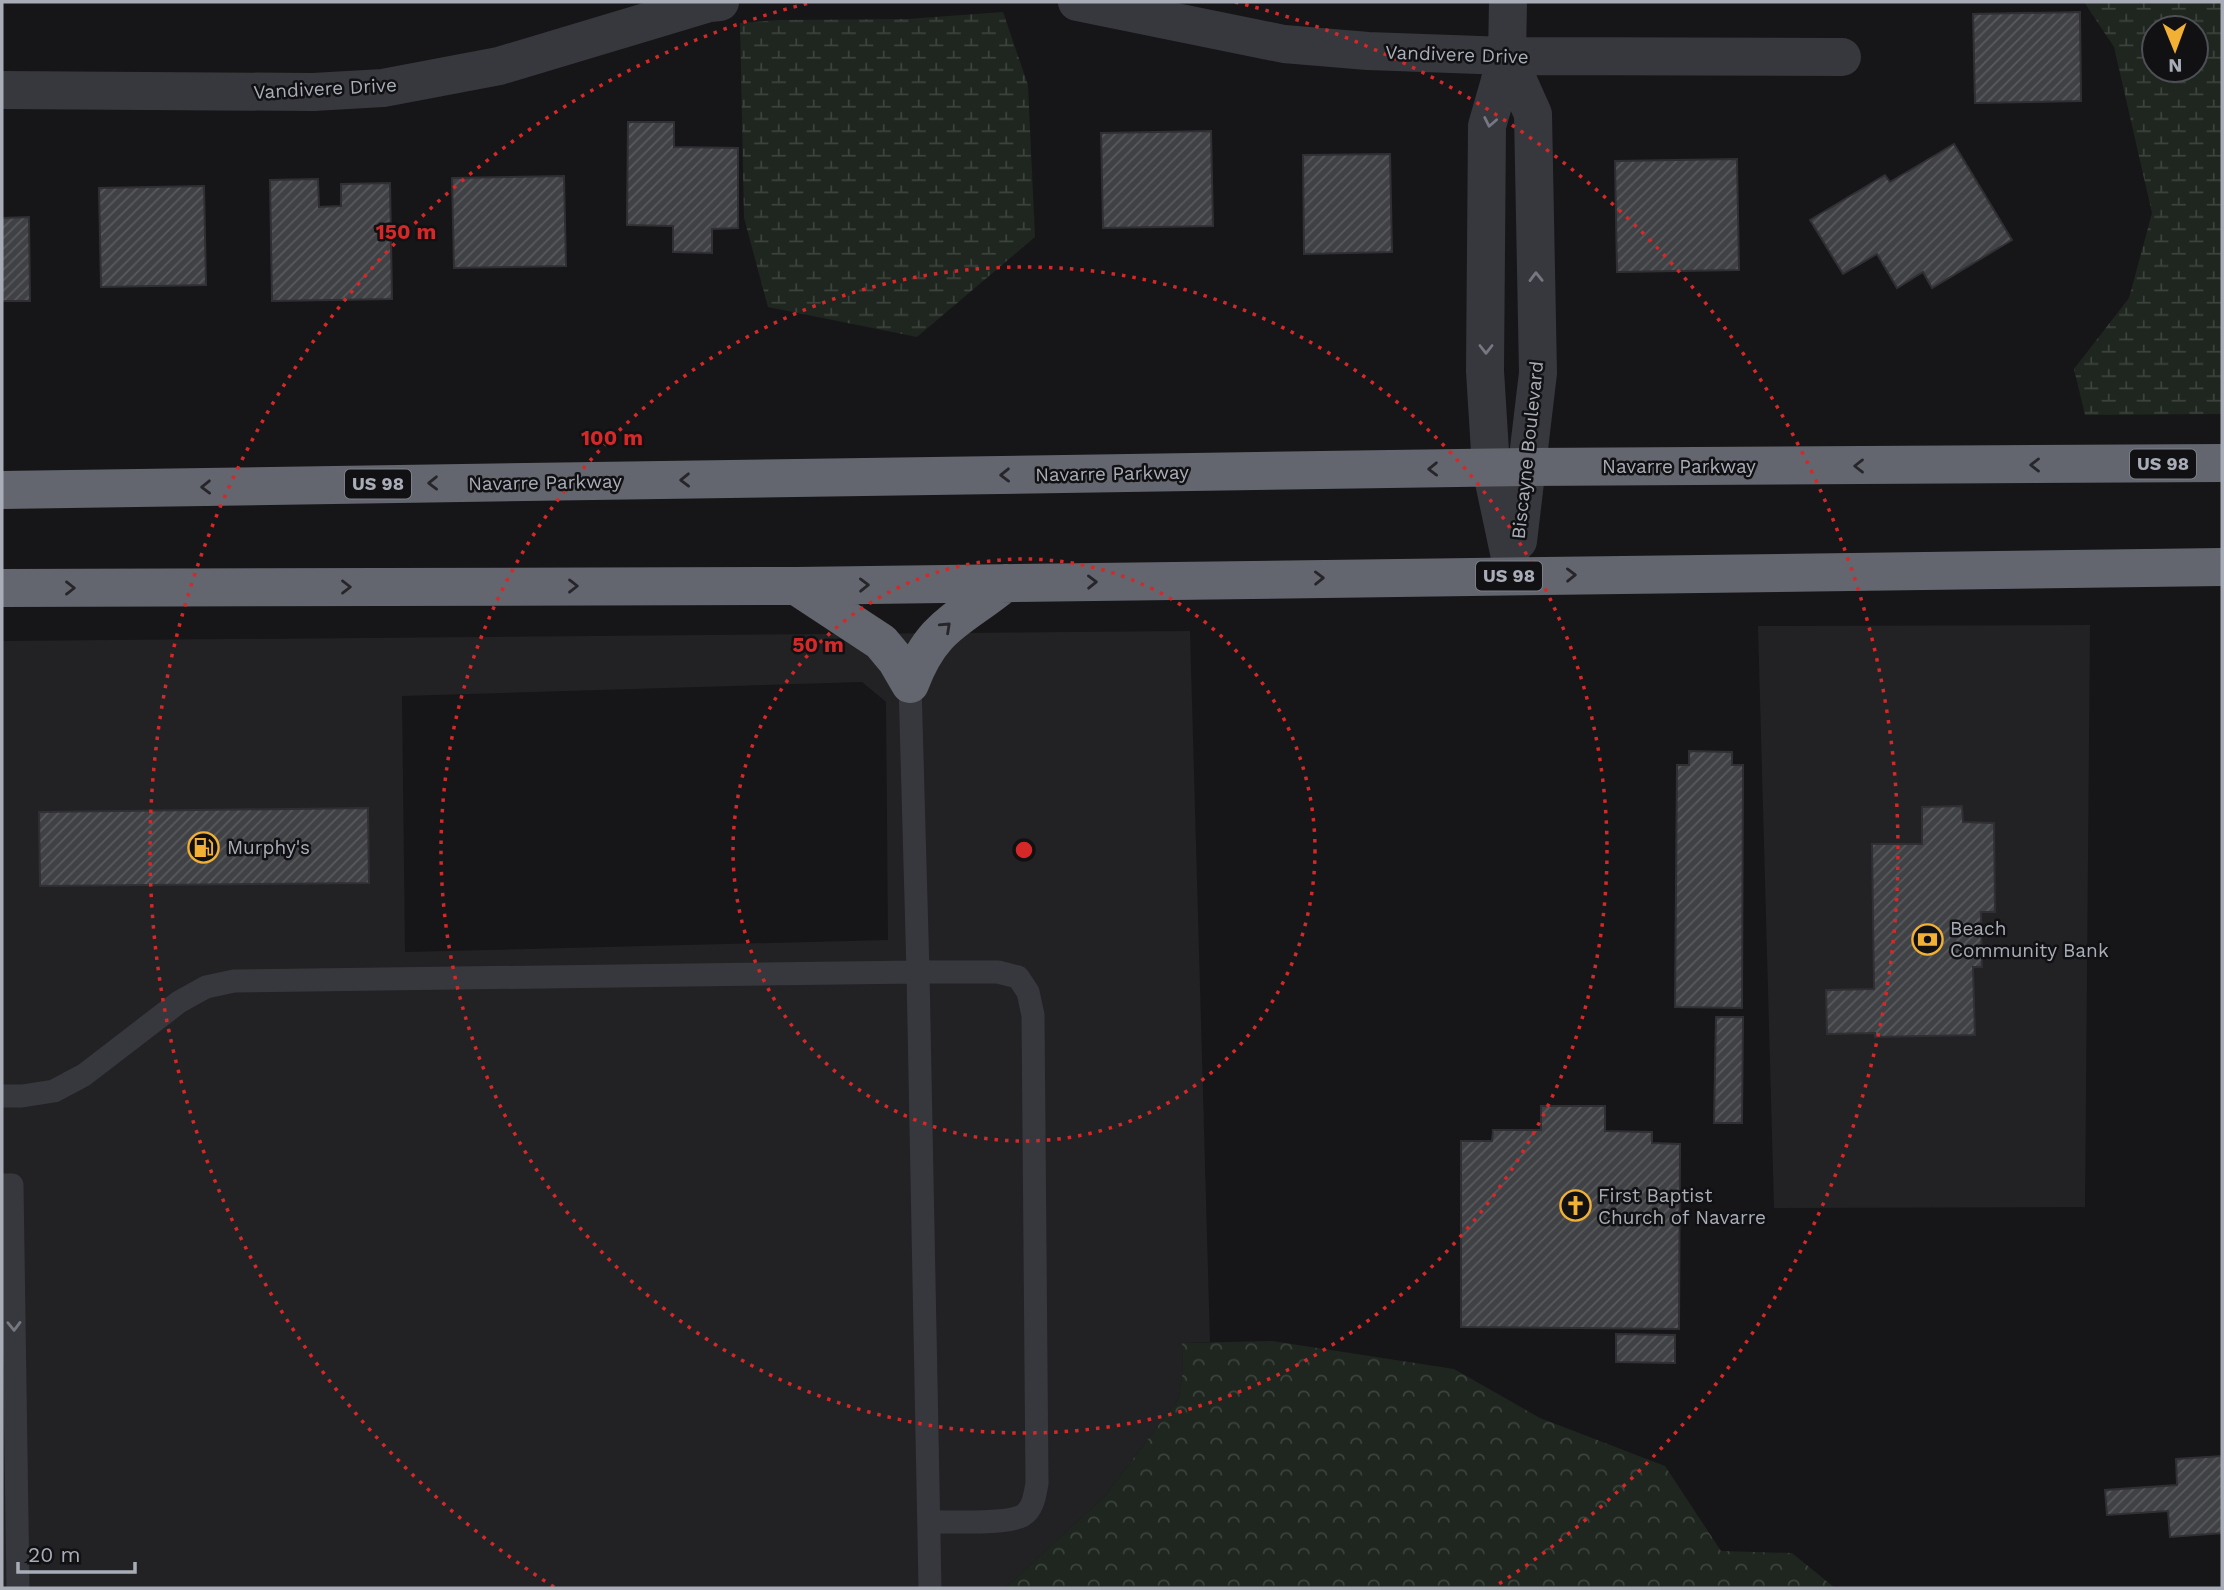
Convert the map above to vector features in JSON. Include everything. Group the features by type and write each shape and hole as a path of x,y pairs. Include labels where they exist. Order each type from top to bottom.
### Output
{"highway":[{"name":"Navarre Parkway","path":"2,490 1508,467 2222,463"},
{"name":"US 98","path":"2,588 796,586 2222,567"},
{"path":"910,684 919,659 933,639 953,619 979,605 1005,583"},
{"path":"796,586 881,642 896,660 910,684"}],"street":[{"name":"Vandivere Drive","path":"2,90 313,92 383,88 499,66 720,2"},
{"name":"Vandivere Drive","path":"1077,2 1284,44 1368,51 1507,56 1842,57"},
{"name":"Biscayne Boulevard","path":"1508,2 1507,56 1487,126 1485,371 1508,467 1514,576"},
{"name":"Biscayne Boulevard","path":"1507,56 1532,114 1538,373 1508,467"}],"lane":[{"path":"910,684 930,1588"},
{"path":"2,1096 54,1091 84,1075 179,1002 206,987 234,981 918,972 998,972 1018,977 1028,992 1033,1015 1037,1483 1033,1503 1023,1516 1007,1520 929,1522"},
{"path":"7,1185 18,1588"}],"shaded area":[{"path":"2090,625 2085,1207 1774,1208 1758,626"},
{"path":"1190,631 1210,1342 1182,1343 1183,1369 1179,1398 1105,1496 1005,1588 2,1588 2,641","holes":["862,682 886,702 888,940 405,952 402,696"]}],"green space":[{"path":"2084,2 2222,2 2222,414 2085,415 2074,369 2129,298 2152,213 2114,47"},
{"path":"1003,12 1028,85 1035,237 917,337 768,307 744,218 740,23 908,19"},
{"path":"1272,1341 1454,1369 1540,1418 1665,1466 1721,1551 1792,1553 1835,1588 1005,1588 1105,1496 1179,1398 1183,1369 1182,1343"}],"building":[{"path":"2080,12 2081,101 1975,103 1973,14"},
{"path":"628,122 674,122 674,147 738,148 738,228 712,229 712,253 673,252 673,226 627,225"},
{"path":"1211,131 1213,226 1103,228 1101,133"},
{"path":"1954,144 2012,240 1932,288 1923,272 1897,288 1877,254 1843,274 1810,220 1885,175 1890,182"},
{"path":"1390,154 1392,252 1304,254 1303,155"},
{"path":"1737,159 1739,270 1617,272 1615,161"},
{"path":"564,176 566,266 454,268 452,178"},
{"path":"318,179 319,207 341,206 341,184 390,183 392,299 272,301 270,180"},
{"path":"204,186 206,285 101,287 99,188"},
{"path":"29,217 30,301 2,301 2,218"},
{"path":"1689,751 1732,752 1732,765 1743,765 1742,1008 1675,1007 1677,765 1689,765"},
{"name":"Beach Community Bank","path":"1962,806 1963,822 1994,823 1995,912 1981,912 1982,967 1973,967 1975,1035 1875,1037 1875,1033 1827,1034 1826,990 1874,989 1872,844 1922,844 1922,807"},
{"name":"Murphy's","path":"368,808 369,883 40,886 39,812"},
{"path":"1716,1017 1743,1017 1742,1123 1714,1123"},
{"path":"1541,1106 1605,1106 1605,1131 1652,1132 1652,1143 1680,1144 1679,1329 1461,1327 1461,1141 1492,1141 1493,1130 1541,1130"},
{"path":"1616,1334 1675,1335 1675,1363 1616,1362"},
{"path":"2222,1456 2222,1533 2170,1537 2168,1511 2107,1515 2105,1490 2177,1485 2176,1459"}],"place":[{"name":"Murphy's","path":"204,847"},
{"name":"Beach Community Bank","path":"1927,939"},
{"name":"First Baptist Church of Navarre","path":"1575,1206"}]}
